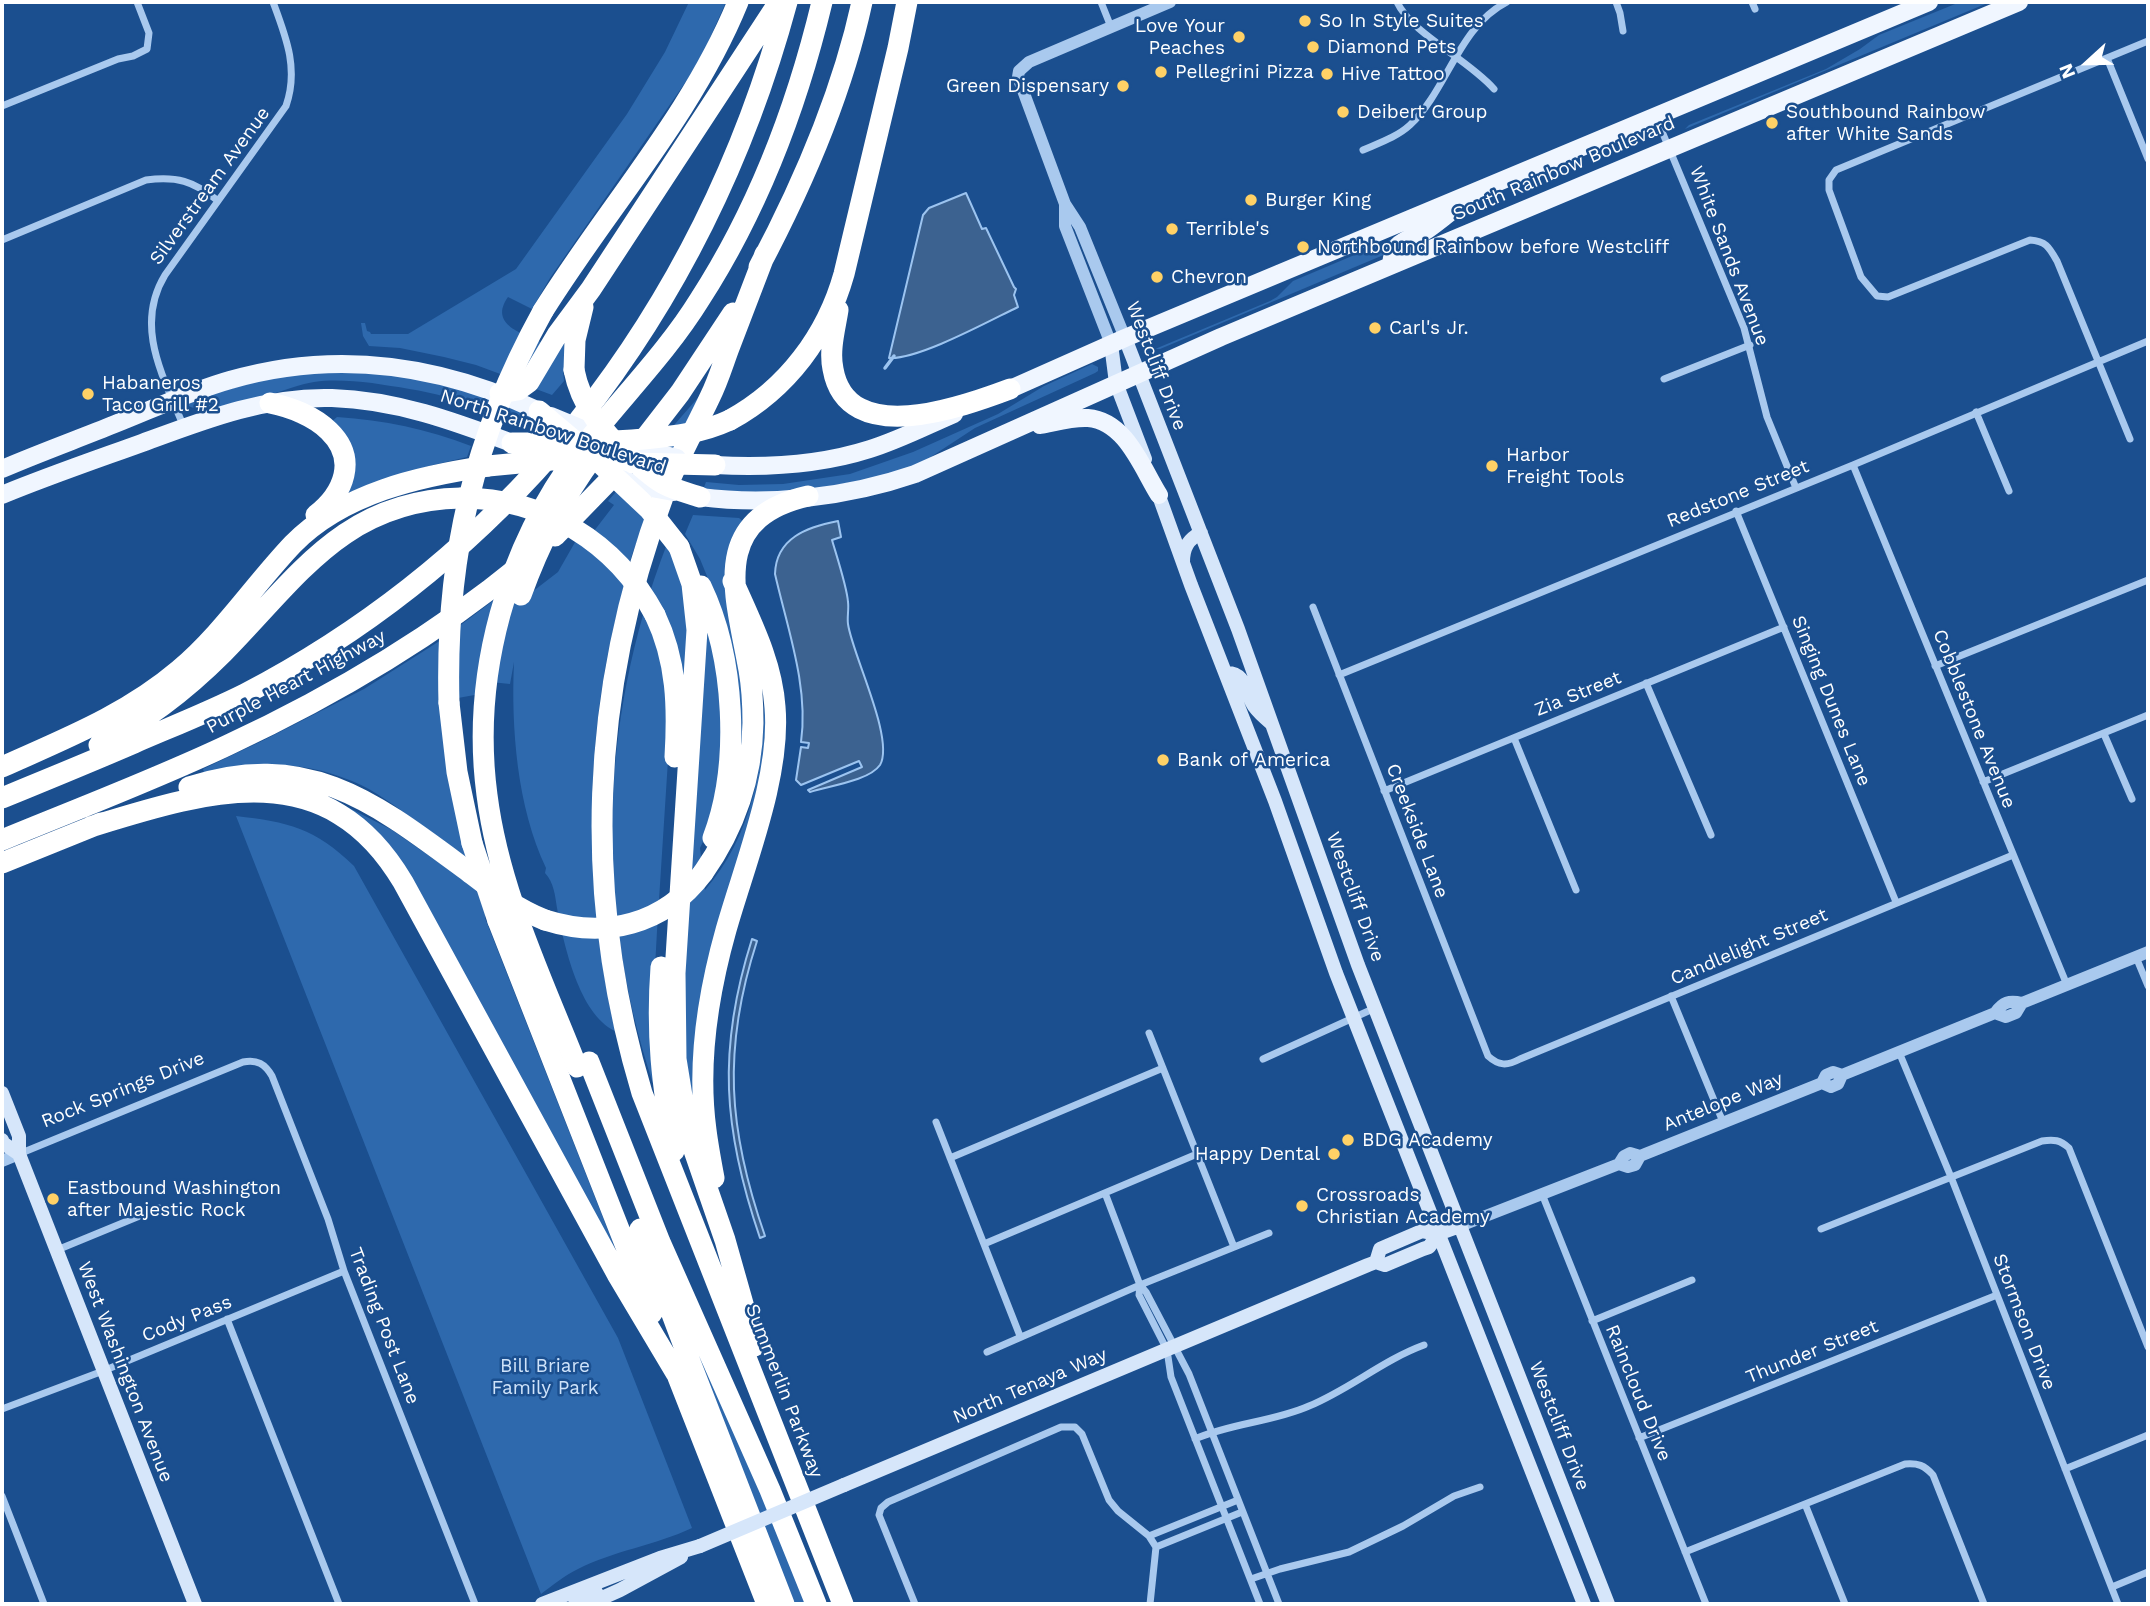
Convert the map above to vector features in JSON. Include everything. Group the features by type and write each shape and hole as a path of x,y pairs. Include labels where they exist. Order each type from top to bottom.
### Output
{"highway":[{"path":"738,2 718,46 689,97 543,312 502,394 466,503 456,560 448,646 449,703 455,762 472,844 498,920 767,1604"},
{"path":"500,393 521,388 531,380 557,335 591,289 779,2"},
{"name":"Purple Heart Highway","path":"2,799 228,702 295,666 345,636 408,590 496,512 573,428 622,363 684,263 719,193 742,138 787,2"},
{"path":"816,1604 760,1468 514,907 502,872 491,820 485,781 484,724 497,626 523,549 556,485 688,317 736,236 784,128 822,2"},
{"path":"785,1604 583,1065 524,895 509,841 501,789 498,743 501,689 508,643 517,609 543,541 565,500 596,454 697,329 743,253 775,186 796,133 835,2"},
{"name":"Purple Heart Highway","path":"2,840 190,763 304,708 357,678 407,647 500,581 553,538 583,509 631,457 680,393 744,295 785,217 819,137 862,2"},
{"path":"907,2 844,274 833,342 832,368 841,390 849,400 880,416 901,417 956,407 1010,389"},
{"path":"682,1195 642,1093 626,1037 615,979 603,882 601,813 604,755 619,648 650,535 678,460 710,397 765,254"},
{"path":"512,443 578,444 685,435 730,420 775,388 805,354 830,315 844,274"},
{"path":"591,289 579,321 574,347 577,384 588,410 614,442 636,463 664,484 700,497"},
{"path":"262,580 291,537 333,500 340,489 344,472 342,450 328,430 295,411 270,403"},
{"path":"539,411 617,477 657,517 679,547 699,582 713,618 723,658 729,702 729,744 720,818 705,853 703,873"},
{"path":"2,767 110,718 146,695 197,654 301,538 350,505 414,480 488,466 562,459 715,465"},
{"path":"2,863 171,793 209,781 248,775 297,777 335,787 379,808 526,913 566,926 590,929 616,928 654,914 691,888 720,848 739,803 749,765 752,736 751,687 733,581 740,546 753,524 772,509 808,496"},
{"path":"70,771 79,754 147,717 195,680 313,559 336,539 369,519 422,501 461,498 521,506 551,516 578,530 624,569 655,615 670,655 677,695 658,1020 665,1100 682,1195"},
{"path":"679,547 694,593 697,637 674,973 674,1039 678,1080 688,1133 725,1240 790,1470"},
{"path":"725,1240 705,1122 706,1032 720,953 769,779 776,720 769,669 733,581"},
{"path":"90,828 187,799 221,793 259,792 292,796 316,804 347,820 368,836 390,861 403,882 617,1274 676,1373"},
{"name":"Summerlin Parkway","path":"682,1195 843,1604"}],"main road":[{"name":"South Rainbow Boulevard","path":"1118,341 1929,2"},
{"name":"South Rainbow Boulevard","path":"1127,378 2019,2"},
{"path":"1391,265 1392,255 1402,241 1425,231 1476,192"},
{"name":"Westcliff Drive","path":"1118,341 1159,495 1275,801 1353,1017 1449,1230 1608,1604"},
{"name":"Westcliff Drive","path":"1118,341 1127,378 1201,533 1275,727 1344,928 1375,1008 1449,1230 1584,1604"},
{"name":"North Rainbow Boulevard","path":"6,480 19,480 25,474 66,455 69,442 208,387 256,373 328,363 388,366 458,379 500,393 614,442 670,457 715,465 780,466 845,456 894,440 1118,341"},
{"name":"North Rainbow Boulevard","path":"6,480 226,413 270,403 323,398 386,404 435,415 646,487 700,497 771,500 866,488 905,477 1127,378"},
{"path":"1019,428 1083,418 1105,423 1125,439 1159,495"},
{"path":"1184,566 1187,543 1201,533"},
{"path":"1226,673 1238,675 1256,709 1275,727"},
{"path":"1275,801 1298,793"},
{"name":"West Washington Avenue","path":"2,1093 19,1136 19,1154 195,1604"},
{"name":"West Washington Avenue","path":"2,1140 19,1154"},
{"name":"North Tenaya Way","path":"589,1604 662,1563 700,1546 1376,1262 1385,1265 1429,1247 1449,1230"},
{"name":"North Tenaya Way","path":"542,1604 568,1601 638,1566 662,1563"}],"street":[{"path":"2,106 118,59 133,57 147,49 149,33 137,2"},
{"name":"Silverstream Avenue","path":"184,427 152,340 155,294 165,275 286,106 292,91 291,52 275,2"},
{"path":"1101,2 1111,27 1170,2"},
{"path":"1397,2 1412,22 1483,77 1494,89"},
{"path":"1363,150 1409,127 1423,111 1473,30 1499,5 1507,2"},
{"path":"1616,2 1623,31"},
{"name":"Westcliff Drive","path":"1111,27 1023,65 1019,71 1019,85 1065,204 1065,226 1118,341"},
{"path":"2130,439 2050,248 2040,241 2030,240 1888,297 1877,296 1861,277 1829,190 1829,180 1836,170 2148,41"},
{"path":"2107,58 2148,159"},
{"name":"White Sands Avenue","path":"1656,116 1750,345 1760,397 1796,488"},
{"path":"2,240 146,180 181,180 201,188 218,200"},
{"name":"Redstone Street","path":"1339,675 2148,341"},
{"path":"1664,379 1750,345"},
{"path":"1976,412 2008,491"},
{"name":"Cobblestone Avenue","path":"1853,465 2067,985"},
{"name":"Singing Dunes Lane","path":"1736,511 1896,902"},
{"path":"1936,666 2148,580"},
{"name":"Creekside Lane","path":"1313,607 1488,1056 1496,1063"},
{"name":"Zia Street","path":"1384,791 1784,627"},
{"path":"1646,683 1711,835"},
{"path":"1983,782 2148,715"},
{"path":"2104,734 2132,799"},
{"path":"1514,738 1576,890"},
{"name":"Candlelight Street","path":"1496,1063 1509,1065 2013,855"},
{"path":"2142,955 2148,986"},
{"name":"Antelope Way","path":"1449,1230 1619,1164 1628,1167 1635,1165 1640,1156 1822,1083 1831,1087 1838,1084 1842,1075 1995,1013 2006,1017 2016,1013 2022,1003 2142,955"},
{"path":"1671,996 1723,1122"},
{"path":"1263,1059 1375,1008"},
{"path":"1149,1033 1234,1247"},
{"name":"Stormson Drive","path":"1899,1052 1951,1177 2118,1604"},
{"name":"Rock Springs Drive","path":"2,1161 237,1064 249,1060 260,1062"},
{"name":"Trading Post Lane","path":"260,1062 272,1076 328,1219 344,1271 475,1604"},
{"path":"950,1158 1163,1068"},
{"path":"936,1122 1020,1336"},
{"path":"1821,1229 2042,1141 2062,1141 2070,1148 2148,1347"},
{"path":"984,1244 1197,1154"},
{"path":"1105,1193 1140,1285 1146,1292 1171,1349 1189,1374 1279,1604"},
{"name":"Raincloud Drive","path":"1542,1194 1706,1604"},
{"path":"57,1251 159,1208"},
{"path":"987,1352 1140,1285 1269,1233"},
{"name":"Cody Pass","path":"2,1409 103,1371 344,1271"},
{"path":"1592,1321 1692,1280"},
{"name":"Thunder Street","path":"1639,1438 1997,1295"},
{"path":"227,1319 339,1604"},
{"path":"1195,1439 1211,1432 1305,1408 1332,1396 1400,1353 1424,1345"},
{"path":"1171,1349 1171,1377 1261,1604"},
{"path":"915,1604 879,1515 881,1508 888,1502 1061,1427 1075,1427 1082,1434 1110,1500 1118,1511 1149,1536 1156,1547 1150,1604"},
{"path":"2065,1469 2148,1435"},
{"path":"1685,1552 1905,1464 1916,1464 1926,1467 1933,1475 1984,1604"},
{"path":"1251,1579 1349,1552 1403,1526 1454,1496 1480,1487"},
{"path":"2,1496 44,1604"},
{"path":"1149,1536 1238,1500"},
{"path":"1805,1504 1845,1604"},
{"path":"1156,1547 1242,1512"},
{"path":"2112,1587 2148,1572"}],"green space":[{"path":"689,2 726,2 689,77 550,278 532,309 508,297 503,307 502,315 511,327 543,343 526,371 503,375 444,357 400,348 369,346 363,336 361,323 365,323 371,334 408,334 516,269 627,114 665,52"},
{"path":"1960,2 1990,2 1685,129 1689,125 1826,69 1879,35"},
{"path":"1423,226 1386,254 1155,349 1270,301 1293,281"},
{"path":"564,342 567,371 563,371 564,381 552,395 536,389"},
{"path":"1092,364 1098,367 1095,373 975,428 920,464 875,478 807,490 765,493 703,490 706,482 739,485 783,484 850,474 913,452 998,414 1044,386"},
{"path":"360,370 445,383 519,410 533,418 527,426 437,395 372,383 343,381 300,385 229,407 197,409 185,404 207,395 277,376"},
{"path":"702,393 632,555 610,644 600,699 594,754 593,865 597,921 615,1031 602,1022 592,1010 575,977 564,940 554,889 545,873 546,868 528,819 515,740 514,662 510,684 481,681 480,694 458,698 466,776 490,874 377,794 334,774 279,765 241,766 204,773 203,769 364,689 438,642 498,597 532,592 558,572 578,537 594,531 614,505 608,501"},
{"path":"337,417 405,426 471,446 467,457 429,466 347,493 330,423"},
{"path":"693,515 739,518 745,523 742,683 745,716 739,770 709,581 685,534"},
{"path":"667,544 688,594 687,698 670,729 653,1004 659,1100 638,1031 623,962 615,892 612,821 617,751 627,681 644,612"},
{"path":"705,624 716,652 723,749 709,829 700,848 705,890 734,847 752,800 762,749 764,697 768,695 761,785 697,1125 686,1058 684,955"},
{"path":"303,788 332,799 392,830 487,898 485,918 624,1271 405,873"},
{"name":"Bill Briare Family Park","path":"236,816 286,824 300,829 326,843 354,866 618,1338 692,1528 591,1563 568,1574 541,1594"},
{"path":"671,1288 767,1499 807,1604 793,1604"}],"shaded area":[{"path":"966,193 982,229 986,228 1016,289 1014,295 1018,307 935,346 902,357 889,358 923,215 929,208"},
{"path":"838,521 841,537 832,540 844,579 848,624 878,717 883,753 880,765 875,771 848,782 810,792 808,790 862,767 859,761 801,785 796,780 801,747 808,748 809,743 801,742 803,721 799,679 775,574 781,551 795,536"},
{"path":"752,939 757,941 738,1018 734,1089 743,1160 765,1236 760,1238 738,1161 729,1089 733,1017"}],"waterway":[{"path":"885,368 894,356"}],"place":[{"name":"So In Style Suites","path":"1305,21"},
{"name":"Love Your Peaches","path":"1239,37"},
{"name":"Diamond Pets","path":"1313,47"},
{"name":"Pellegrini Pizza","path":"1161,72"},
{"name":"Hive Tattoo","path":"1327,74"},
{"name":"Green Dispensary","path":"1123,86"},
{"name":"Deibert Group","path":"1343,112"},
{"name":"Southbound Rainbow after White Sands","path":"1772,123"},
{"name":"Burger King","path":"1251,200"},
{"name":"Terrible's","path":"1172,229"},
{"name":"Northbound Rainbow before Westcliff","path":"1303,247"},
{"name":"Chevron","path":"1157,277"},
{"name":"Carl's Jr.","path":"1375,328"},
{"name":"Habaneros Taco Grill #2","path":"88,394"},
{"name":"Harbor Freight Tools","path":"1492,466"},
{"name":"Bank of America","path":"1163,760"},
{"name":"BDG Academy","path":"1348,1140"},
{"name":"Happy Dental","path":"1334,1154"},
{"name":"Eastbound Washington after Majestic Rock","path":"53,1199"},
{"name":"Crossroads Christian Academy","path":"1302,1206"}]}
